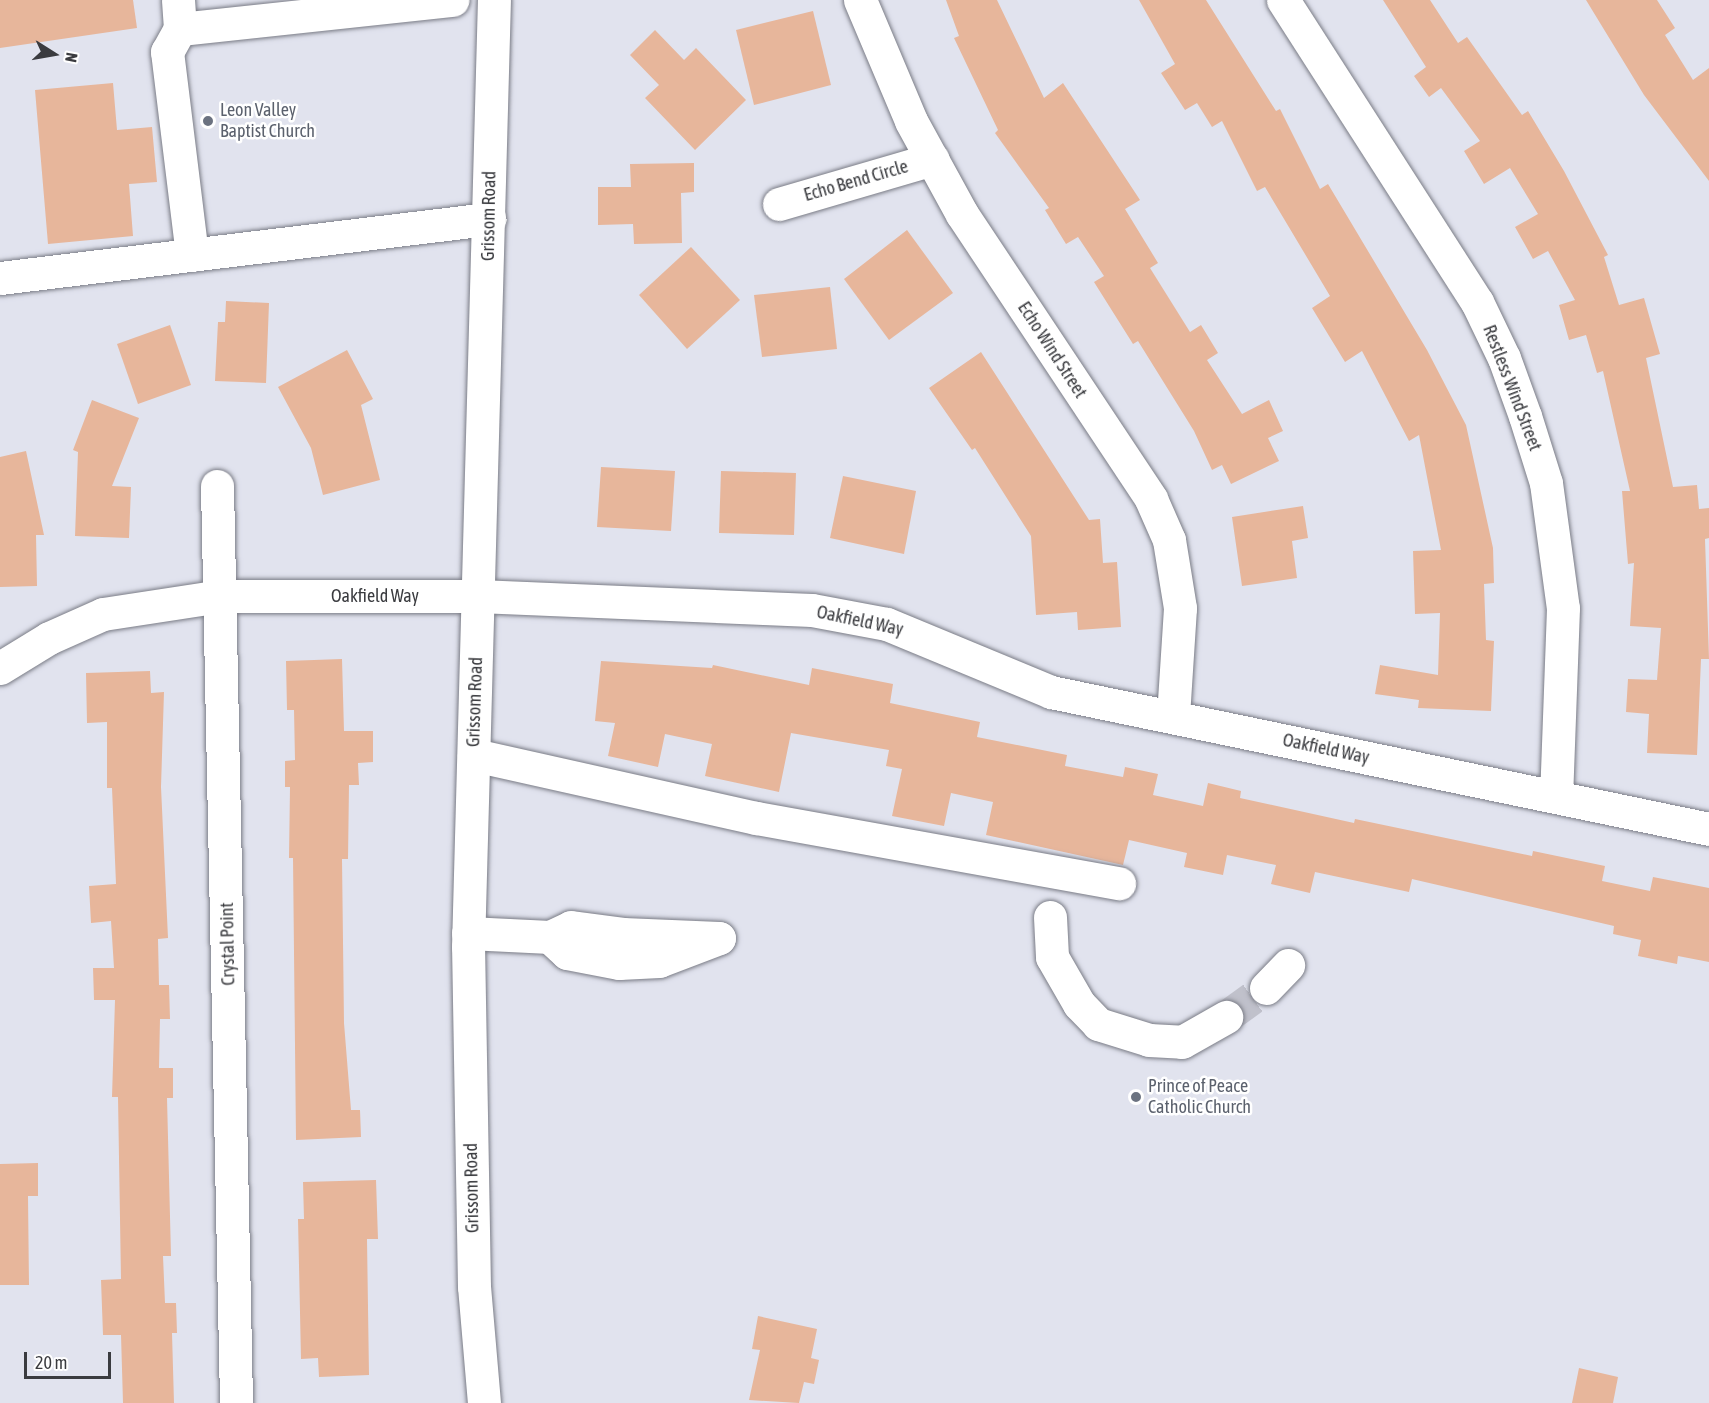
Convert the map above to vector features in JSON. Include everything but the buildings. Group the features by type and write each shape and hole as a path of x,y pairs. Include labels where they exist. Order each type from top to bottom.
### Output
{"street":[{"path":"192,255 167,52 179,14 452,0"},
{"name":"Grissom Road","path":"484,1403 474,1266 468,933 494,0"},
{"name":"Echo Wind Street","path":"860,0 883,61 962,214 1151,499 1169,540 1180,608 1173,717"},
{"name":"Restless Wind Street","path":"1283,0 1477,302 1504,358 1526,416 1546,483 1563,608 1556,797"},
{"name":"Echo Bend Circle","path":"778,204 933,159"},
{"path":"0,278 489,219"},
{"name":"Crystal Point","path":"217,486 236,1403"},
{"name":"Oakfield Way","path":"0,668 50,638 103,614 221,596 478,596 812,610 850,615 945,645 1051,692 1709,829"},
{"path":"474,755 756,818 1119,883"},
{"path":"1050,917 1052,957 1079,1004 1098,1024 1149,1040 1182,1042 1226,1017"},
{"path":"468,933 550,937"}],"tunnel":[{"path":"1226,1017 1266,988"}],"place":[{"name":"Leon Valley Baptist Church","path":"208,121"},
{"name":"Prince of Peace Catholic Church","path":"1136,1097"}]}
